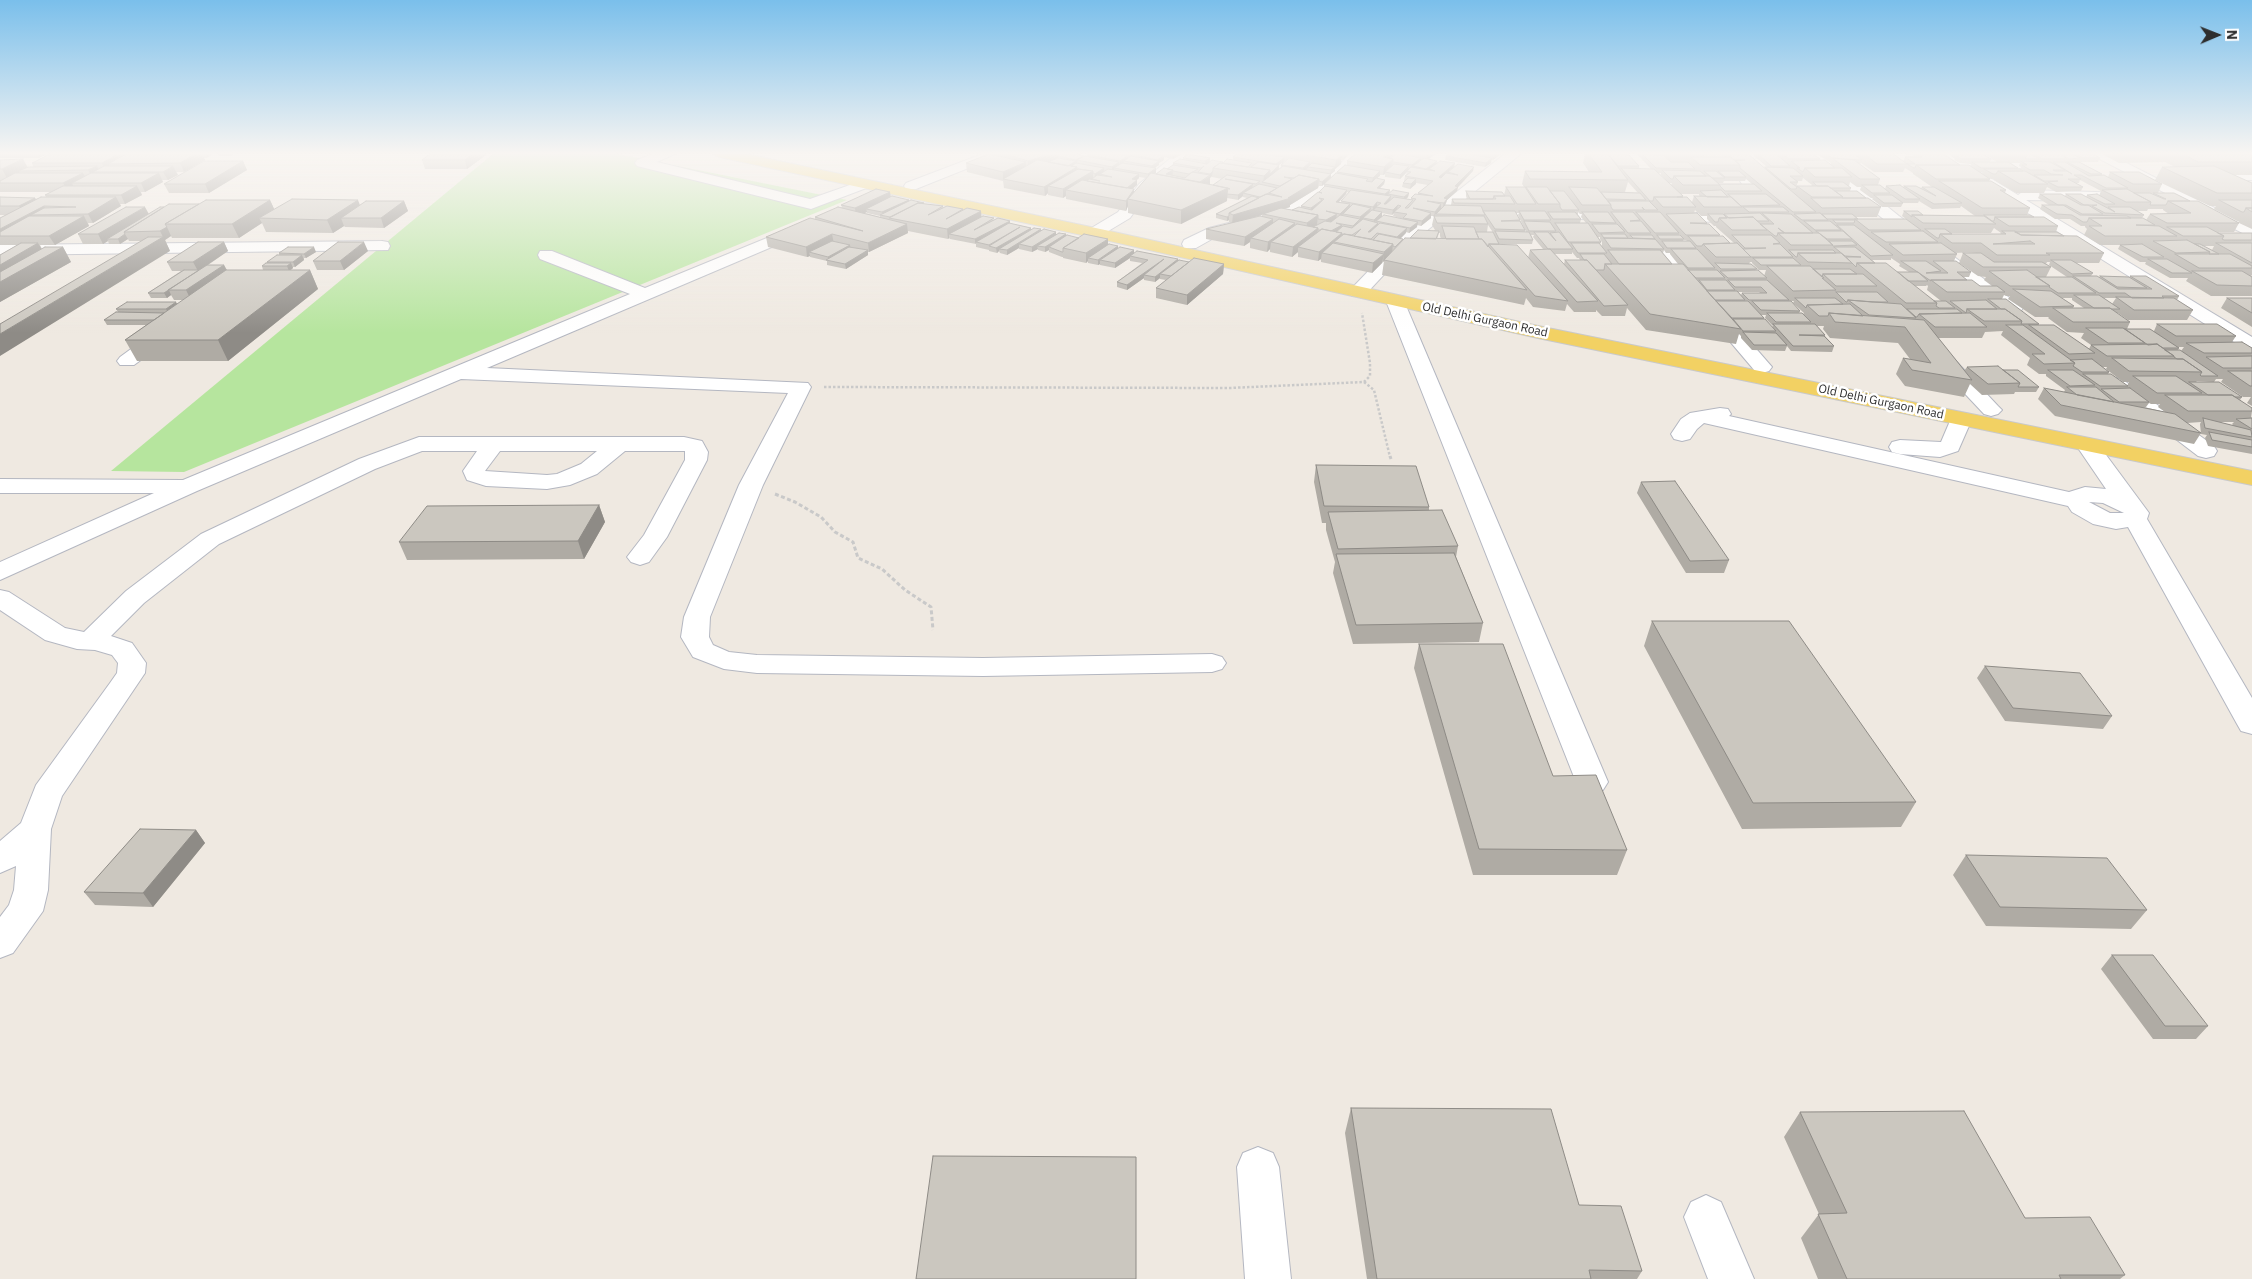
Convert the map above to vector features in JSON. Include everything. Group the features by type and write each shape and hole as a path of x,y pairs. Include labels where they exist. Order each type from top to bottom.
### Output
{"main road":[{"name":"Old Delhi Gurgaon Road","path":"1022,213 1363,288 1762,367 2252,460"},
{"name":"Old Delhi Gurgaon Road","path":"1101,229 1190,244 1363,288 1395,301 2252,478"}],"street":[{"path":"0,572 188,486 841,213"},
{"path":"1101,229 1124,213"},
{"path":"1190,244 1215,230 1288,213"},
{"path":"1363,288 1413,234 1440,214 1760,217 1796,223 1784,213"},
{"path":"1887,213 2030,320"},
{"path":"2034,213 2252,345"},
{"path":"2212,213 2252,233"},
{"path":"1633,216 1762,367"},
{"path":"1255,222 1283,228"},
{"path":"0,250 382,246"},
{"path":"266,263 288,247"},
{"path":"1377,249 1398,252 1418,251"},
{"path":"546,255 645,294"},
{"path":"1974,279 2004,279"},
{"path":"2113,280 2143,280"},
{"path":"1395,301 1592,782"},
{"path":"127,360 182,322"},
{"path":"1934,350 1990,410"},
{"path":"457,373 801,387 751,485 697,617 696,637 703,651 724,660 757,664 983,666 1212,663"},
{"path":"2102,374 2206,451"},
{"path":"1682,434 1689,424 1704,416 1736,413 1767,417 1894,446 1940,450 1950,446 1961,418"},
{"path":"1704,416 2076,501 2078,496 2095,494 2108,496 2132,513"},
{"path":"91,640 143,591 210,538 409,446 434,443 684,444 694,446 697,452 696,460 660,528 640,557"},
{"path":"494,444 478,464 474,471 475,475 486,479 547,482 562,480 589,469 620,444"},
{"path":"2087,445 2132,513 2252,724"},
{"path":"0,486 188,486"},
{"path":"0,598 55,634 77,640 91,640 122,649 132,663 131,673 47,793 35,829 31,890 25,912 0,943"},
{"path":"0,860 35,829"},
{"path":"1258,1167 1268,1279"},
{"path":"1706,1217 1731,1279"}],"path":[{"path":"1364,321 1370,376 1364,382"},
{"path":"801,387 1229,388 1364,382 1374,390 1391,459"},
{"path":"751,485 794,502 821,517 835,532 853,542 858,558 882,569 905,590 931,607 932,630"}],"green space":[{"path":"422,213 816,213 184,472 111,471"}],"building":[{"path":"10,213 31,213 0,229 0,218"},
{"path":"35,213 90,213 88,214 31,215"},
{"path":"116,213 135,213 98,234 78,234"},
{"path":"151,213 155,213 124,232 125,234 118,239 107,239"},
{"path":"155,213 184,213 165,224 167,227 160,231 124,232"},
{"path":"184,213 250,213 232,224 165,224"},
{"path":"268,213 338,213 327,220 259,218"},
{"path":"349,213 388,213 381,218 341,218"},
{"path":"825,213 861,213 907,224 868,243 832,234 806,247 766,237 810,218 863,231 815,217"},
{"path":"885,213 899,213 890,217 880,215"},
{"path":"899,213 932,213 928,215 933,213 957,213 946,219 958,213 978,213 947,229 889,218"},
{"path":"1219,213 1230,213 1227,217 1216,214"},
{"path":"1306,213 1337,214 1326,220 1318,219 1318,215"},
{"path":"1306,213 1318,215 1307,223 1263,214"},
{"path":"1344,213 1365,213 1360,217 1343,214"},
{"path":"1369,213 1381,213 1374,220 1363,218"},
{"path":"1398,213 1431,213 1422,221 1403,218 1407,214"},
{"path":"1484,213 1485,215 1436,214"},
{"path":"1484,213 1516,213 1520,220 1501,221 1520,221 1525,230 1495,229"},
{"path":"1520,213 1546,213 1551,220 1524,220"},
{"path":"1548,213 1576,213 1581,219 1553,219"},
{"path":"1583,213 1608,213 1616,223 1590,222"},
{"path":"1612,213 1634,213 1640,220 1630,221 1641,221 1651,233 1628,233"},
{"path":"1637,213 1661,213 1679,233 1655,233"},
{"path":"1697,213 1707,223 1690,223 1709,224 1720,235 1686,235 1666,214"},
{"path":"1760,213 1769,221 1757,221 1753,217 1729,218 1724,214"},
{"path":"1762,213 1791,214 1813,233 1785,233 1778,228 1784,233 1778,233 1775,236 1760,224 1774,224"},
{"path":"1820,213 1828,220 1802,220 1794,214"},
{"path":"1906,213 1920,213 1923,215 1912,215 1912,217"},
{"path":"2055,213 2127,216 2131,218 2089,218 2087,222 2083,222 2072,215"},
{"path":"2080,213 2103,214 2082,214"},
{"path":"2105,213 2140,213 2144,215"},
{"path":"2220,213 2239,223 2167,223 2150,214"},
{"path":"1708,214 1723,214 1727,218 1719,218 1718,222 1715,222"},
{"path":"1822,214 1852,214 1858,219 1827,219"},
{"path":"1340,215 1360,219 1353,226 1336,223 1342,225 1331,231 1318,230 1318,228 1313,227 1325,221 1331,222"},
{"path":"1384,215 1418,222 1410,228 1376,221"},
{"path":"1912,215 1984,216 1996,224 1923,223"},
{"path":"1984,215 2030,215 2034,217 1995,217 1994,221 1992,221"},
{"path":"29,216 84,216 49,236 0,236 0,232"},
{"path":"983,216 994,218 974,230 998,218 1010,221 975,239 949,234"},
{"path":"1260,216 1273,219 1245,237 1206,229"},
{"path":"1434,216 1484,216 1488,224 1437,223"},
{"path":"1753,217 1767,230 1732,230 1719,218"},
{"path":"1995,217 2044,217 2058,226 2009,226"},
{"path":"2089,218 2143,218 2155,225 2136,225 2159,226 2177,236 2105,236 2089,226 2102,226"},
{"path":"1279,219 1295,223 1268,242 1251,238"},
{"path":"1363,219 1378,223 1368,232 1380,223 1407,228 1397,237 1377,233 1371,239 1354,236 1361,229 1352,235 1342,235 1342,233 1336,232 1343,226 1352,228"},
{"path":"1855,219 1906,219 1921,230 1869,230"},
{"path":"1833,220 1855,220 1854,223 1836,223"},
{"path":"1524,221 1550,222 1556,231 1529,231"},
{"path":"1804,221 1830,221 1841,230 1815,230"},
{"path":"1009,223 1031,228 996,248 989,246 1020,227 989,245 976,242"},
{"path":"1555,223 1588,223 1601,242 1568,242"},
{"path":"1297,224 1318,228 1293,247 1271,242"},
{"path":"1592,224 1617,224 1625,232 1599,233"},
{"path":"1837,225 1854,225 1893,255 1871,256"},
{"path":"1442,226 1474,227 1479,239 1446,239"},
{"path":"2167,227 2207,227 2224,236 2183,236"},
{"path":"1034,228 1041,229 1007,250 999,249"},
{"path":"1044,229 1056,232 1032,247 1019,244"},
{"path":"1322,229 1342,233 1319,252 1298,247"},
{"path":"1925,229 1945,229 1952,234 1940,234 1939,238 1937,238"},
{"path":"1418,230 1439,231 1436,239 1410,238"},
{"path":"1495,231 1529,232 1533,240 1499,239"},
{"path":"1816,231 1843,231 1852,239 1827,239"},
{"path":"1923,231 1938,242 1886,242 1871,232"},
{"path":"2002,231 2015,231 2021,235 2077,236 2104,253 1997,255 1981,243 1952,243 1940,234 2006,234","holes":["2030,241 2035,244 1993,244"]},
{"path":"1476,232 1493,232 1499,244 1489,244 1488,247 1482,239 1479,239"},
{"path":"1534,232 1548,232 1556,241 1550,233 1559,232 1573,249 1548,249"},
{"path":"2015,232 2057,232 2064,236 2021,235"},
{"path":"1059,233 1066,234 1045,247 1037,246"},
{"path":"1778,233 1819,233 1833,245 1791,245"},
{"path":"2218,233 2252,233 2252,240 2224,240 2222,239 2224,236"},
{"path":"1084,234 1108,239 1086,253 1063,248"},
{"path":"1344,234 1393,244 1384,252 1334,242"},
{"path":"1379,234 1403,239 1395,247 1393,244 1373,240"},
{"path":"1601,234 1625,234 1628,238 1604,238"},
{"path":"1067,235 1079,238 1063,248 1063,252 1049,247"},
{"path":"1630,235 1652,235 1655,239 1633,238"},
{"path":"1657,235 1680,235 1684,239 1660,239"},
{"path":"1732,235 1771,235 1780,243 1773,244 1780,244 1793,257 1751,257 1743,249 1766,248 1745,248"},
{"path":"1688,236 1723,236 1730,243 1697,246"},
{"path":"148,237 163,237 0,334 0,324"},
{"path":"1405,238 1482,239 1527,290 1384,260"},
{"path":"1604,238 1655,239 1664,249 1611,248"},
{"path":"2187,240 2210,252 2176,253 2153,241"},
{"path":"832,241 850,245 828,257 809,252"},
{"path":"1662,241 1690,241 1696,248 1667,248"},
{"path":"1829,241 1852,241 1857,245 1833,246"},
{"path":"198,242 224,242 193,262 167,262"},
{"path":"338,242 364,242 340,261 313,261"},
{"path":"21,243 38,243 0,265 0,255"},
{"path":"1333,243 1384,254 1373,263 1322,253"},
{"path":"1571,243 1599,243 1607,253 1578,253"},
{"path":"1737,243 1751,257 1716,257 1703,244"},
{"path":"1941,243 1957,254 1903,255 1889,244"},
{"path":"2216,243 2252,243 2252,263"},
{"path":"1109,244 1118,246 1098,260 1088,258"},
{"path":"1489,244 1517,245 1568,301 1535,296"},
{"path":"2142,244 2164,257 2143,257 2120,245"},
{"path":"2195,244 2200,244 2219,254 2209,254 2210,252"},
{"path":"45,247 63,247 0,282 0,272"},
{"path":"288,247 314,247 304,254 279,253"},
{"path":"849,247 868,250 845,264 826,260"},
{"path":"1120,247 1134,250 1115,263 1100,260"},
{"path":"1834,247 1855,247 1875,263 1857,263 1856,267 1846,257 1861,257 1845,256"},
{"path":"1550,249 1598,301 1577,302 1530,250"},
{"path":"1671,249 1697,249 1715,268 1688,268"},
{"path":"1608,250 1660,250 1672,264 1619,264"},
{"path":"1789,250 1833,250 1836,253 1798,253 1796,257"},
{"path":"1137,251 1178,259 1155,277 1144,275 1164,259 1127,285 1117,282 1148,260 1130,256"},
{"path":"1798,253 1841,253 1852,263 1808,262"},
{"path":"1963,253 1981,253 1994,262 2042,262 2051,267 1983,267"},
{"path":"1580,254 1604,254 1612,264 1605,264 1604,270 1596,270"},
{"path":"2175,254 2230,254 2252,266 2252,268 2199,268"},
{"path":"277,255 302,255 293,262 267,262"},
{"path":"1194,258 1224,264 1187,295 1156,288"},
{"path":"1753,258 1793,258 1801,265 1761,265"},
{"path":"2148,259 2167,259 2192,273 2172,273"},
{"path":"1179,260 1189,262 1171,276 1160,274"},
{"path":"1565,260 1587,260 1628,305 1604,306"},
{"path":"2051,260 2071,260 2093,273 2072,274"},
{"path":"1901,261 1926,261 1941,271 1926,273 1948,273 1933,261 1956,261 1971,272 1957,272 1967,280 1931,281"},
{"path":"266,263 291,263 287,266 262,266"},
{"path":"1715,263 1751,264 1757,269 1721,269"},
{"path":"1857,263 1886,263 1937,303 1906,303"},
{"path":"1605,264 1683,264 1741,329 1650,314"},
{"path":"207,265 224,265 186,290 168,290"},
{"path":"1767,266 1810,266 1836,290 1793,291"},
{"path":"1813,269 1850,269 1857,274 1823,274 1822,277"},
{"path":"184,270 199,270 164,293 148,293"},
{"path":"226,270 310,270 218,340 125,340"},
{"path":"1688,270 1717,270 1725,278 1696,278"},
{"path":"1758,270 1767,278 1728,278 1720,271"},
{"path":"2027,270 2050,286 2010,286 1989,271"},
{"path":"2192,271 2242,271 2252,277 2252,286 2217,285"},
{"path":"1898,272 1918,272 1928,281 1908,281"},
{"path":"1823,274 1863,274 1877,286 1836,286"},
{"path":"2073,276 2097,276 2118,289 2152,289 2130,276 2146,276 2179,296 2132,298 2125,293 2099,293"},
{"path":"2100,276 2129,277 2147,288 2117,287"},
{"path":"2036,277 2072,277 2096,293 2058,293"},
{"path":"1699,280 1726,280 1735,290 1707,290"},
{"path":"1728,280 1767,280 1789,300 1749,300 1742,293 1767,293 1761,287 1735,287"},
{"path":"1931,280 1972,280 1980,286 1997,286 2005,292 1947,292"},
{"path":"2013,289 2051,291 2074,306 2040,307"},
{"path":"1707,291 1737,291 1745,300 1715,300"},
{"path":"1836,292 1877,292 1888,302 1848,300 1846,302"},
{"path":"2074,295 2099,295 2120,309 2094,308"},
{"path":"2116,297 2174,298 2193,310 2134,310"},
{"path":"1795,298 1835,298 1843,304 1807,305 1806,308"},
{"path":"2227,298 2252,298 2252,313"},
{"path":"1988,299 2006,299 2039,324 2021,324 2022,321"},
{"path":"1848,300 1901,304 1916,318 1869,315"},
{"path":"1986,300 1997,309 1967,309 1966,313 1950,301"},
{"path":"1716,301 1748,301 1764,318 1732,318"},
{"path":"1752,301 1791,301 1800,311 1761,310"},
{"path":"1934,301 1946,301 1955,308 1939,308"},
{"path":"127,302 176,302 166,309 116,309"},
{"path":"1850,304 1863,316 1829,313 1828,316 1819,316 1807,305"},
{"path":"2053,308 2110,308 2130,322 2073,322"},
{"path":"1907,309 1957,309 1962,313 1919,314 1916,317"},
{"path":"1967,309 2005,309 2022,321 1984,321"},
{"path":"116,312 164,313 154,320 104,320"},
{"path":"1767,313 1802,313 1811,322 1776,322"},
{"path":"1829,313 1924,320 1972,380 1912,370 1903,358 1931,363 1905,327 1835,322"},
{"path":"1970,313 1987,327 1935,327 1919,314"},
{"path":"1733,319 1765,319 1776,331 1743,331"},
{"path":"1773,324 1815,324 1825,335 1799,335 1824,336 1834,346 1793,346"},
{"path":"2157,324 2217,324 2236,336 2176,336"},
{"path":"2006,325 2023,325 2075,363 2044,364 2032,354 2045,354"},
{"path":"2029,325 2054,325 2095,353 2069,354"},
{"path":"2086,328 2123,328 2145,343 2108,343"},
{"path":"2125,329 2150,329 2179,348 2163,348 2157,344 2148,345"},
{"path":"1743,332 1776,333 1787,345 1754,345"},
{"path":"2242,342 2252,348 2252,353 2204,353 2186,343"},
{"path":"2157,344 2174,356 2107,356 2091,345"},
{"path":"2165,350 2180,350 2218,376 2201,376 2202,372 2183,359 2177,359"},
{"path":"2252,356 2252,368 2223,368 2206,357"},
{"path":"2112,358 2183,359 2202,372 2129,371"},
{"path":"2092,359 2109,372 2082,372 2073,366 2075,363 2070,360"},
{"path":"1998,366 2020,383 1988,384 1967,367"},
{"path":"2003,370 2018,370 2039,387 2018,387 2020,383"},
{"path":"2048,370 2073,370 2095,385 2070,386"},
{"path":"2228,371 2252,371 2252,386 2250,386"},
{"path":"2083,374 2111,374 2128,386 2100,386"},
{"path":"2133,376 2176,376 2202,393 2157,393"},
{"path":"2189,382 2219,382 2242,397 2208,395"},
{"path":"2067,387 2096,387 2114,402 2077,395"},
{"path":"2044,388 2175,414 2201,433 2061,405"},
{"path":"2130,388 2149,402 2119,402 2101,389"},
{"path":"2165,395 2232,395 2252,408 2252,411 2188,411"},
{"path":"2203,418 2251,430 2252,437 2205,428"},
{"path":"2252,418 2252,429 2236,419"},
{"path":"2209,432 2252,440 2252,447 2212,440"},
{"path":"1316,465 1416,466 1429,507 1324,506"},
{"path":"1675,481 1729,560 1690,561 1641,482"},
{"path":"599,505 578,541 399,542 427,506"},
{"path":"1442,510 1458,546 1338,549 1328,512"},
{"path":"1454,553 1483,623 1356,625 1336,554"},
{"path":"1652,621 1789,621 1916,802 1753,803"},
{"path":"1419,644 1503,644 1553,776 1596,775 1627,850 1479,849"},
{"path":"1985,666 2080,673 2112,716 2013,708"},
{"path":"140,829 196,830 143,893 84,892"},
{"path":"1966,855 2107,858 2147,910 2000,907"},
{"path":"2112,955 2153,955 2208,1026 2165,1026"},
{"path":"1351,1108 1551,1109 1579,1205 1621,1206 1642,1271 1589,1270 1591,1279 1377,1279"},
{"path":"1964,1111 2025,1218 2090,1217 2125,1275 2059,1275 2061,1279 1847,1279 1818,1214 1847,1213 1800,1112"},
{"path":"933,1156 1136,1157 1136,1279 916,1279"}]}
